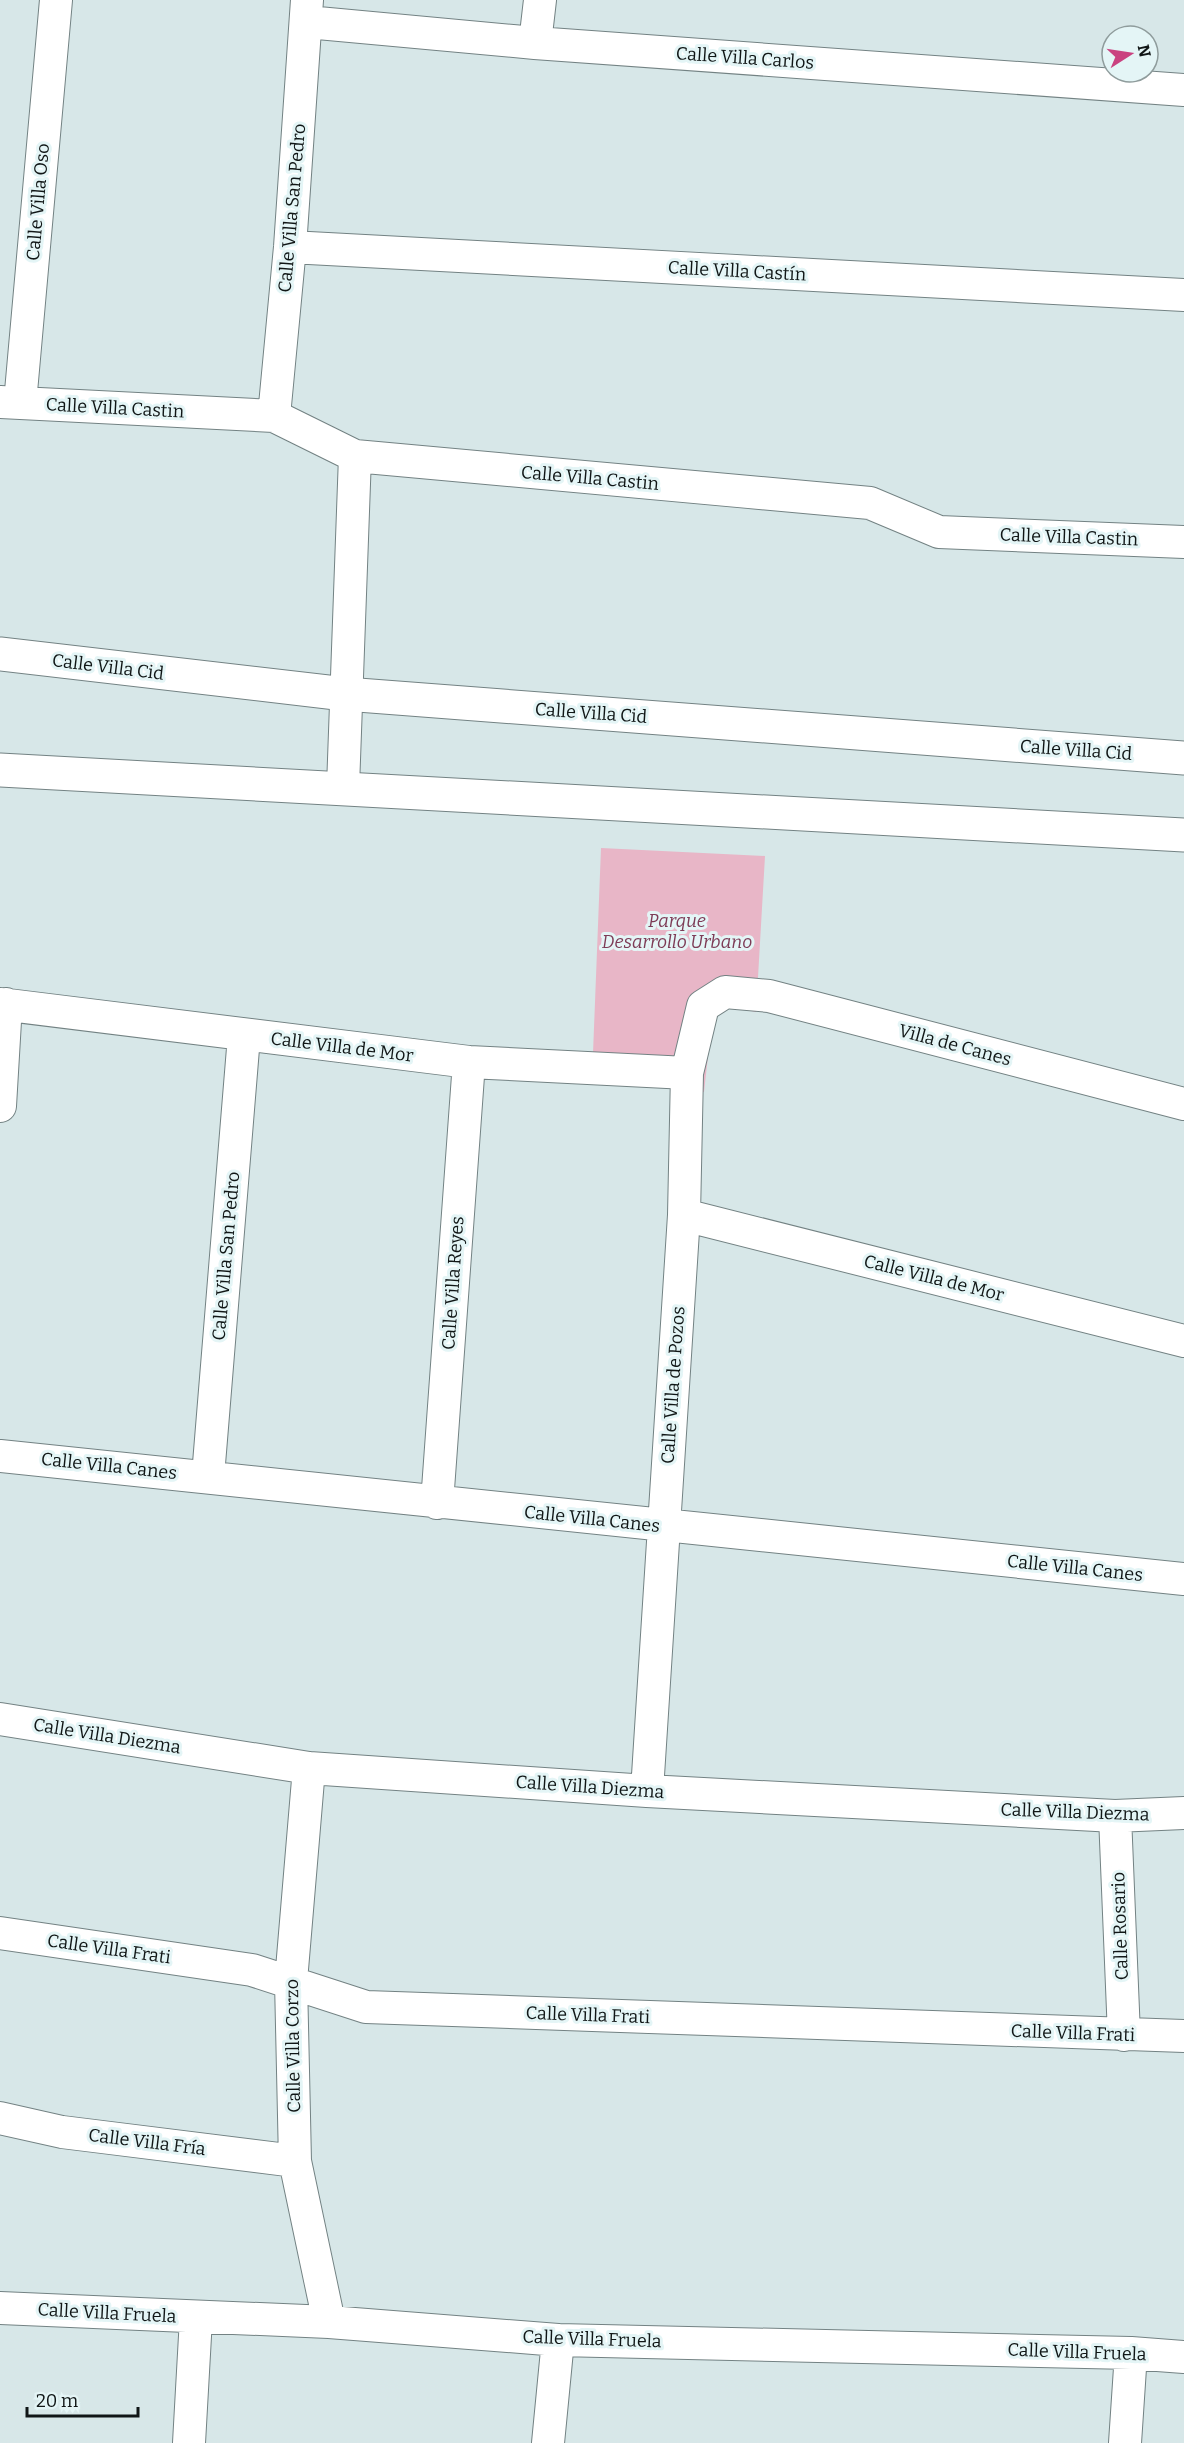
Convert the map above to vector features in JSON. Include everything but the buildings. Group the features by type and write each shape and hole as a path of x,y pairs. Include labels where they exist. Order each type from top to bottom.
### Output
{"street":[{"name":"Calle Villa Oso","path":"10,403 56,0"},
{"path":"535,43 540,0"},
{"name":"Calle Villa Carlos","path":"307,11 535,43 1184,90"},
{"name":"Calle Villa San Pedro","path":"274,416 290,247 307,11"},
{"name":"Calle Villa Castín","path":"290,247 1184,295"},
{"name":"Calle Villa Castin","path":"10,403 274,416 355,456 870,503 939,532 1184,542"},
{"path":"343,787 355,456"},
{"name":"Calle Villa Cid","path":"0,654 345,694 1184,758"},
{"path":"0,770 343,787 1184,835"},
{"name":"Calle Villa de Pozos","path":"647,1791 684,1215 687,1073 703,1006 725,992"},
{"name":"Villa de Canes","path":"725,992 769,996 1184,1104"},
{"path":"0,1106 3,1004"},
{"name":"Calle Villa de Mor","path":"3,1004 244,1036 469,1062 687,1073"},
{"name":"Calle Villa San Pedro","path":"208,1476 244,1036"},
{"name":"Calle Villa Reyes","path":"437,1503 469,1062"},
{"name":"Calle Villa de Mor","path":"684,1215 1184,1341"},
{"name":"Calle Villa Canes","path":"0,1456 1184,1579"},
{"name":"Calle Villa Diezma","path":"0,1719 309,1768 647,1791 1115,1816 1184,1813"},
{"name":"Calle Villa Corzo","path":"309,1768 291,1981 295,2161 329,2322"},
{"name":"Calle Rosario","path":"1115,1816 1124,2035"},
{"name":"Calle Villa Frati","path":"0,1933 252,1970 366,2007 1184,2036"},
{"name":"Calle Villa Fría","path":"0,2118 62,2132 295,2161"},
{"name":"Calle Villa Fruela","path":"0,2308 329,2322 558,2340 1131,2353 1184,2357"},
{"path":"189,2443 196,2318"},
{"path":"548,2443 558,2340"},
{"path":"1125,2443 1131,2353"}],"green space":[{"name":"Parque Desarrollo Urbano","path":"601,848 765,856 756,1012 714,1003 704,1092 592,1079"}]}
